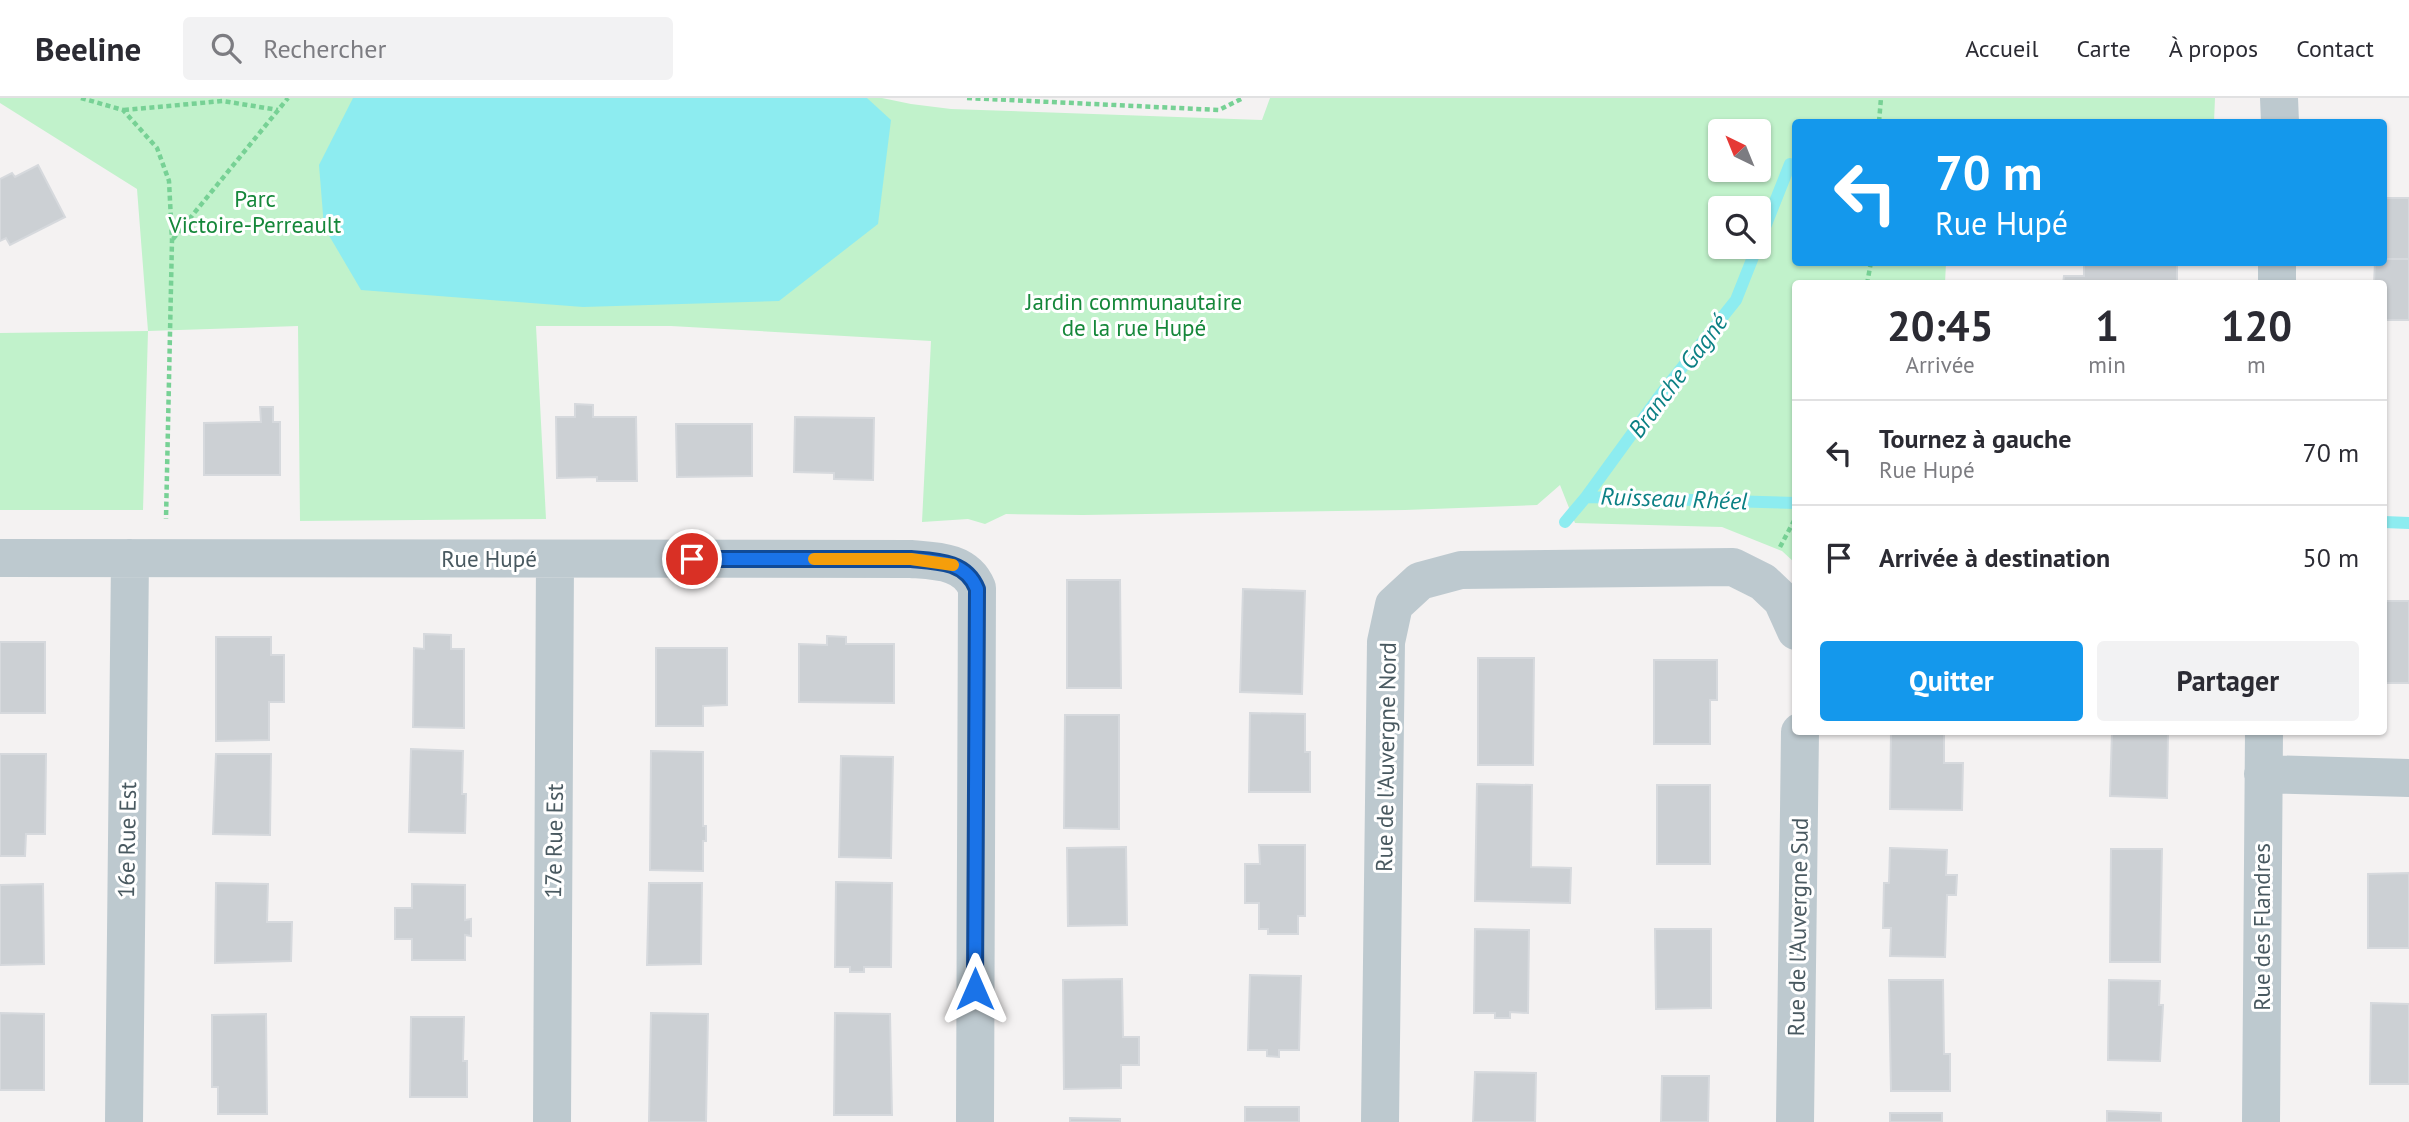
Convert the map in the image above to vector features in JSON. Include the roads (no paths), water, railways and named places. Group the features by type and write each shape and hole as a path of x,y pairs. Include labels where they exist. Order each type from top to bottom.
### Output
{"street":[{"path":"2279,98 2280,119"},
{"name":"Rue Hupé","path":"0,558 911,559 944,562 961,568 973,578 977,589 975,1122"},
{"name":"16e Rue Est","path":"124,1122 148,558"},
{"name":"17e Rue Est","path":"552,1122 555,559"},
{"name":"Rue de l'Auvergne Nord","path":"1380,1122 1386,642 1394,605 1420,582 1461,570 1733,567 1763,582 1783,600 1792,621"},
{"name":"Rue de l'Auvergne Sud","path":"1795,1122 1800,735"},
{"name":"Rue des Flandres","path":"2260,1122 2264,735"},
{"path":"2263,774 2409,778"}],"water":[{"path":"353,98 867,98 891,120 878,224 779,301 583,307 361,290 324,227 319,165"}],"waterway":[{"name":"Branche Gagné","path":"1771,212 1790,164"},
{"name":"Branche Gagné","path":"1586,497 1661,394 1736,300 1752,259"},
{"name":"Ruisseau Rhéel","path":"1565,522 1586,497 1792,503"},
{"name":"Ruisseau Rhéel","path":"2387,522 2409,523"}],"park label":[{"name":"Parc Victoire-Perreault","path":"255,212"},
{"name":"Jardin communautaire de la rue Hupé","path":"1134,315"}]}
